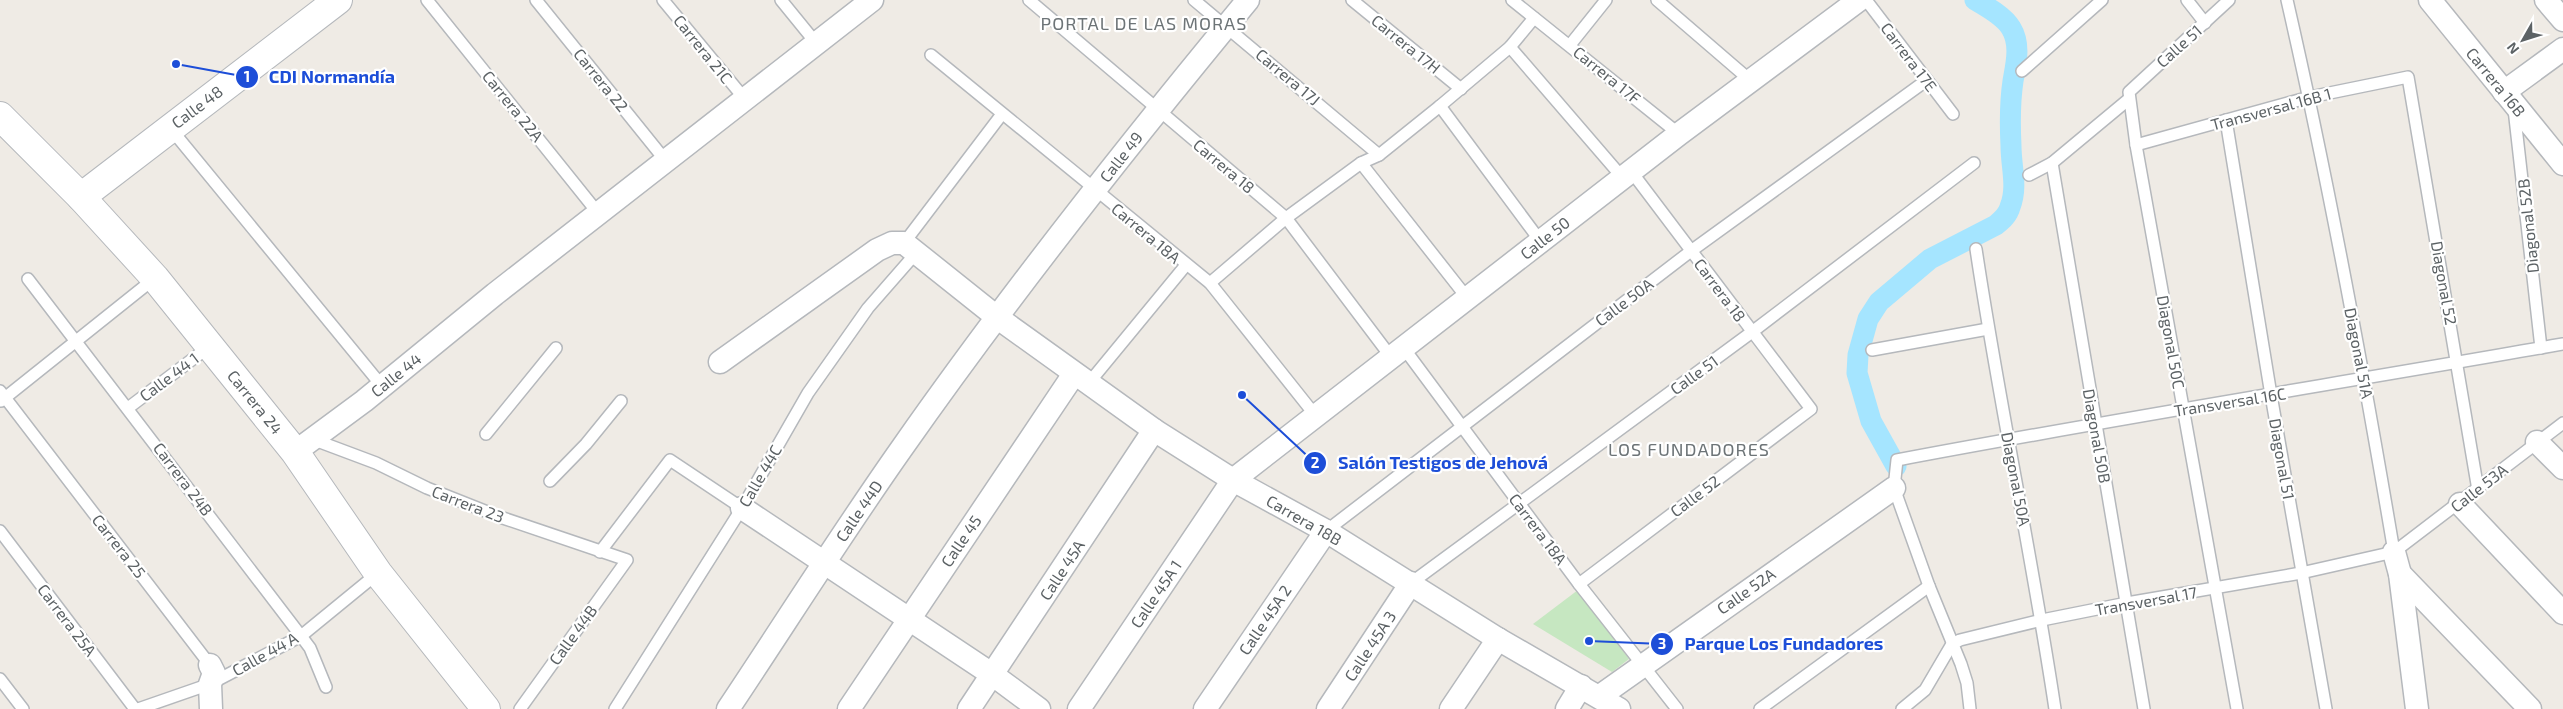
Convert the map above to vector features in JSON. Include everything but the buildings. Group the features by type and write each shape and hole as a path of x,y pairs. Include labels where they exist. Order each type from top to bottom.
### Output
{"street":[{"name":"Calle 48","path":"81,197 338,0"},
{"name":"Calle 44","path":"304,446 665,160 872,0"},
{"name":"Calle 49","path":"998,318 1157,110 1248,0"},
{"name":"Calle 50","path":"1233,480 1397,352 1468,300 1626,174 1859,0"},
{"path":"2546,0 2563,20"},
{"name":"Carrera 16B","path":"2437,2 2509,99 2563,164"},
{"path":"2509,99 2563,49"},
{"name":"Carrera 24","path":"0,116 81,197 155,278 210,346 304,446 378,573 486,709"},
{"path":"720,362 877,250 892,243 910,248"},
{"name":"Carrera 18B","path":"910,248 998,318 1154,430 1233,480 1326,531 1498,639 1591,691 1619,709"},
{"name":"Calle 44D","path":"728,709 903,446 998,318"},
{"name":"Calle 45","path":"849,709 909,619 1081,379"},
{"name":"Calle 45A","path":"969,709 1154,430"},
{"path":"2538,442 2563,468"},
{"name":"Calle 45A 1","path":"1079,709 1233,480"},
{"name":"Calle 52A","path":"1591,691 1642,665 1894,488"},
{"path":"2460,504 2563,613"},
{"path":"742,508 993,675 1039,709"},
{"name":"Calle 45A 2","path":"1205,709 1326,531"},
{"path":"2397,563 2530,709"},
{"name":"Diagonal 51A","path":"2397,563 2417,709"},
{"name":"Calle 45A 3","path":"1328,709 1411,583"},
{"path":"1451,709 1498,639"},
{"path":"210,674 212,709"},
{"path":"1566,709 1591,691"}],"lane":[{"name":"Carrera 22A","path":"427,0 598,213"},
{"name":"Carrera 22","path":"536,0 665,160"},
{"name":"Carrera 21C","path":"663,0 744,98"},
{"path":"781,0 816,43"},
{"name":"Carrera 18","path":"1029,0 1286,218 1397,352"},
{"name":"Carrera 17J","path":"1194,0 1380,155"},
{"name":"Carrera 17H","path":"1352,0 1461,89"},
{"name":"Carrera 17F","path":"1512,0 1679,134"},
{"path":"1570,45 1606,0"},
{"path":"1657,0 1751,81"},
{"name":"Carrera 17E","path":"1866,0 1952,114"},
{"path":"2022,71 2102,0"},
{"path":"2187,0 2205,23"},
{"name":"Calle 51","path":"2029,175 2052,163 2129,96 2229,0"},
{"name":"Diagonal 51A","path":"2287,0 2310,97 2365,378 2397,563"},
{"path":"1210,283 1286,218 1361,163 1380,155 1461,89 1510,47 1534,18"},
{"name":"Carrera 18","path":"1510,47 1626,174 1691,251 1811,409"},
{"name":"Carrera 18A","path":"931,55 1210,283 1315,415"},
{"name":"Transversal 16B 1","path":"2136,145 2310,97 2408,77"},
{"name":"Diagonal 52","path":"2408,77 2478,490"},
{"name":"Calle 50A","path":"1326,531 1691,251 1927,80"},
{"name":"Diagonal 50C","path":"2129,96 2136,145 2237,709"},
{"name":"Diagonal 52B","path":"2509,99 2542,348"},
{"path":"1440,106 1541,242"},
{"name":"Calle 44C","path":"615,709 742,508 808,393 1002,114"},
{"name":"Diagonal 51","path":"2226,120 2301,573 2326,709"},
{"path":"170,128 382,386"},
{"path":"1361,163 1468,300"},
{"name":"Calle 51","path":"1411,583 1752,332 1974,163"},
{"name":"Diagonal 50B","path":"2052,163 2144,709"},
{"name":"Diagonal 50A","path":"1976,249 1988,329 2042,620 2055,709"},
{"path":"1081,379 1186,265"},
{"path":"2,397 78,342 155,278"},
{"name":"Carrera 24B","path":"28,279 310,648 326,687"},
{"path":"1872,350 1988,329"},
{"name":"Transversal 16C","path":"1894,488 1897,460 2095,424 2271,396 2457,360 2563,344"},
{"name":"Calle 44 1","path":"128,408 210,346"},
{"path":"486,434 556,348"},
{"name":"Carrera 18A","path":"1397,352 1461,426 1579,584 1677,709"},
{"name":"Carrera 25","path":"2,397 210,674"},
{"path":"550,481 586,444 621,400"},
{"name":"Calle 52","path":"1579,584 1811,409"},
{"name":"Calle 53A","path":"2397,563 2460,504 2563,423"},
{"name":"Carrera 23","path":"304,446 376,463 426,488 500,517 627,560"},
{"path":"600,552 670,460 742,508"},
{"path":"1894,488 1938,612 1967,683 1970,709"},
{"name":"Carrera 25A","path":"0,531 136,709"},
{"name":"Calle 44B","path":"520,709 627,560"},
{"name":"Transversal 17","path":"1952,644 1960,640 2042,620 2127,603 2301,573 2397,563"},
{"name":"Calle 44 A","path":"136,709 210,674 301,636 378,573"},
{"path":"1760,709 1929,586"},
{"path":"1902,709 1925,690 1952,644"},
{"path":"0,679 23,709"}],"green space":[{"path":"1578,590 1629,659 1612,672 1533,624"}],"waterway":[{"path":"1896,466 1871,421 1857,373 1858,355 1868,319 1879,302 1930,259 1996,225 2003,219 2009,210 2014,192 2010,113 2017,54 2016,41 2008,24 1995,12 1975,0"}],"place":[{"name":"CDI Normandía","path":"176,64"},
{"name":"Salón Testigos de Jehová","path":"1242,395"},
{"name":"Parque Los Fundadores","path":"1589,641"}],"district":[{"name":"PORTAL DE LAS MORAS","path":"1144,24"},
{"name":"LOS FUNDADORES","path":"1689,450"}]}
